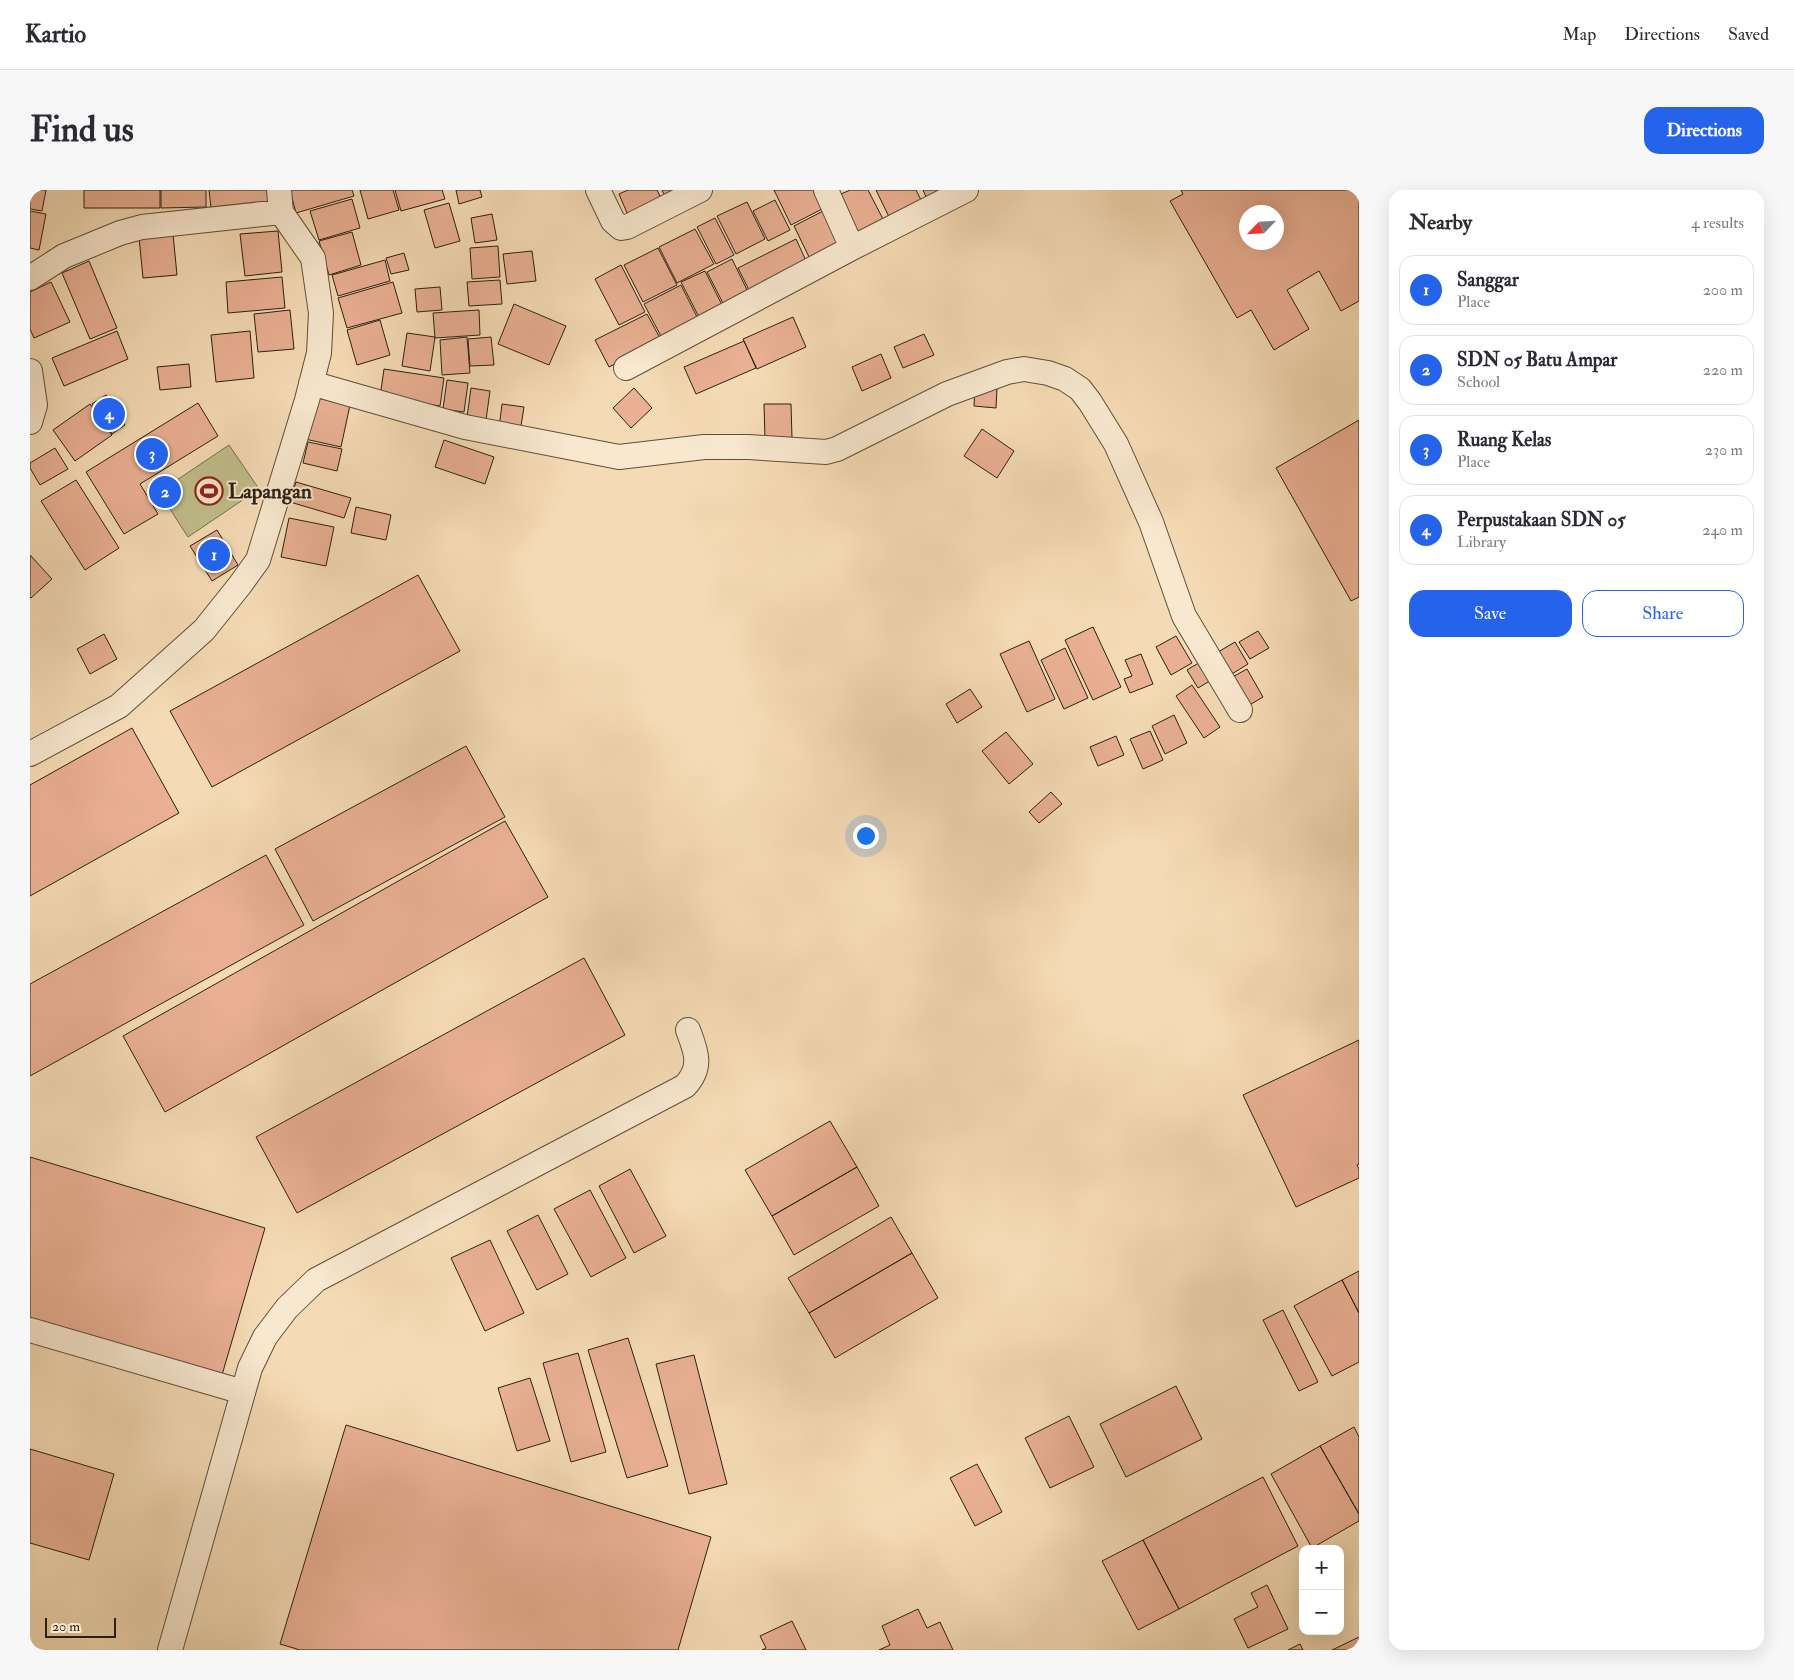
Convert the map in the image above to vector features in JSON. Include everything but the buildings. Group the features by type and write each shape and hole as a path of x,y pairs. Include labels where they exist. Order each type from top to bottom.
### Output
{"street":[{"path":"598,190 613,221 621,228 627,227 700,190"},
{"path":"826,190 852,248"},
{"path":"626,368 966,190"},
{"path":"30,278 64,256 120,233 142,227 280,201 313,258 321,313 318,353 311,383 258,560 204,630 119,706 30,754"},
{"path":"311,383 465,427 619,457 704,447 832,450 852,444 947,394 1007,372 1024,369 1048,373 1065,379 1080,389 1116,444 1151,522 1184,616 1240,710"},
{"path":"30,371 35,405 30,422"},
{"path":"170,1650 250,1368 265,1337 287,1308 316,1280 685,1086 692,1079 696,1060 696,1052 688,1030"},
{"path":"30,1330 243,1392"}],"shaded area":[{"name":"Lapangan","path":"229,445 259,489 188,537 159,492"}],"place":[{"name":"Perpustakaan SDN 05","path":"109,414"},
{"name":"Ruang Kelas","path":"152,454"},
{"name":"Lapangan","path":"209,491"},
{"name":"SDN 05 Batu Ampar","path":"165,492"},
{"name":"Sanggar","path":"214,555"}]}
